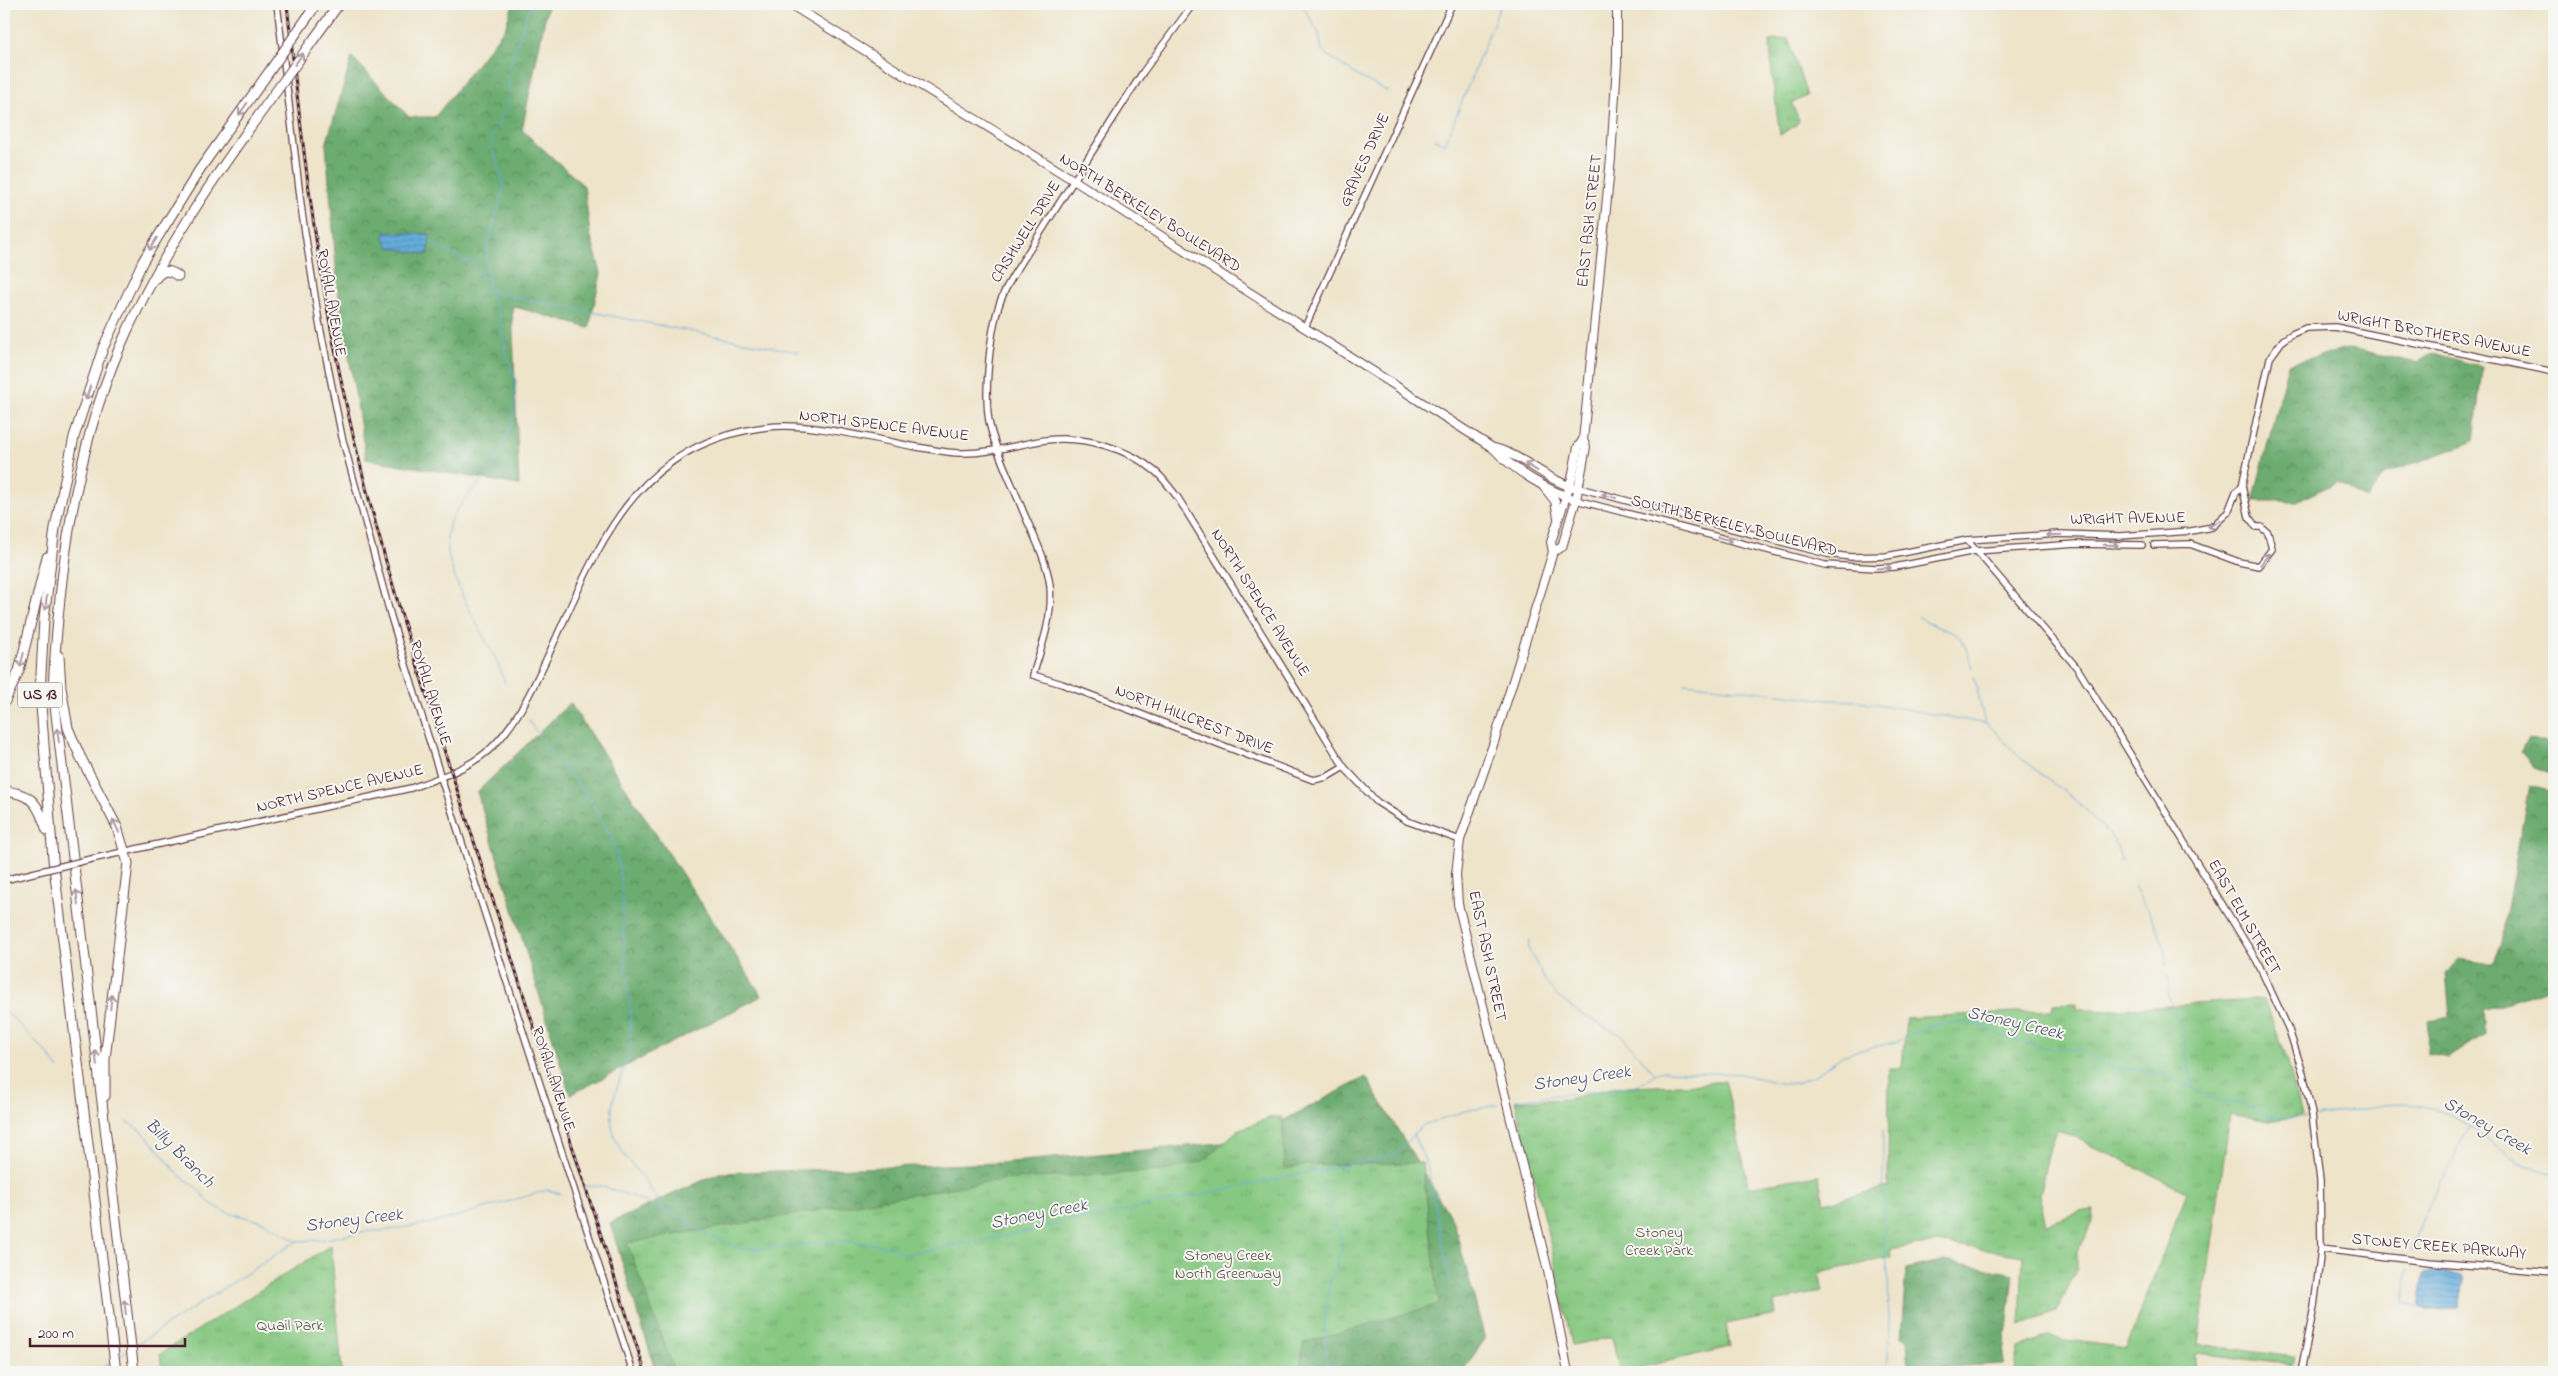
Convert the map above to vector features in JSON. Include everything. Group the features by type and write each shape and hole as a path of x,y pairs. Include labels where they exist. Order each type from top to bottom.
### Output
{"highway":[{"name":"US 13","path":"116,1372 53,859 40,693 44,619 55,528 74,437 100,357 143,261 200,169 316,4"},
{"name":"US 13","path":"134,1372 53,688 57,615 69,526 90,435 119,350 148,291 168,253 213,178 339,4"},
{"path":"148,291 164,271 170,271 178,276 167,263 168,253"},
{"path":"4,702 19,671 36,597 55,528"},
{"path":"57,615 61,688 68,728 80,756 117,827 128,863 105,1059 105,1138"},
{"path":"4,791 21,794 35,802 41,812 53,859"}],"main road":[{"name":"NORTH BERKELEY BOULEVARD","path":"790,4 1305,327 1493,448 1502,458 1540,483 1566,497 1576,500"},
{"name":"EAST ASH STREET","path":"1552,552 1562,547 1579,488 1586,447 1584,440 1611,158 1617,63 1617,4"},
{"name":"EAST ASH STREET","path":"1568,1372 1548,1271 1458,904 1456,874 1460,840 1496,737 1552,552 1550,542 1570,486 1578,447 1584,440"},
{"name":"NORTH BERKELEY BOULEVARD","path":"1493,448 1506,450 1554,481 1579,488"},
{"path":"1540,483 1557,505 1558,520"}],"street":[{"name":"ROYALL AVENUE","path":"277,4 302,213 319,322 342,437 392,617 441,778 633,1372"},
{"name":"CASHWELL DRIVE","path":"1033,675 1050,611 1050,586 1046,565 998,450 990,426 987,393 989,362 1002,296 1143,72 1193,4"},
{"name":"GRAVES DRIVE","path":"1305,327 1452,4"},
{"name":"WRIGHT BROTHERS AVENUE","path":"2242,486 2270,358 2283,340 2306,328 2335,327 2554,372"},
{"name":"NORTH SPENCE AVENUE","path":"4,880 374,797 441,778 470,764 497,742 529,697 600,546 631,498 669,462 718,438 768,427 822,430 960,453 998,450 1048,440 1099,443 1129,456 1155,471 1178,498 1344,766 1377,802 1407,821 1460,840"},
{"name":"WRIGHT AVENUE","path":"1967,540 2059,534 2120,536 2202,530 2212,527 2222,520 2242,486"},
{"name":"WRIGHT AVENUE","path":"2154,545 2190,544 2240,562 2260,566 2272,549 2268,533 2262,527 2256,527 2250,518 2242,486"},
{"name":"SOUTH BERKELEY BOULEVARD","path":"1579,488 1827,554 1851,557 1887,556 1967,540"},
{"name":"SOUTH BERKELEY BOULEVARD","path":"1576,500 1824,565 1854,569 1896,567 1975,550"},
{"name":"EAST ELM STREET","path":"1967,540 2078,669 2257,961 2290,1030 2303,1073 2314,1130 2320,1180 2321,1249 2314,1306 2301,1372"},
{"name":"WRIGHT AVENUE","path":"1975,550 2076,544 2142,545"},
{"name":"NORTH HILLCREST DRIVE","path":"1033,675 1062,684 1313,780 1327,777 1344,766"},
{"name":"STONEY CREEK PARKWAY","path":"2321,1249 2429,1262 2554,1272"}],"green space":[{"path":"513,4 548,4 522,130 584,186 590,233 601,273 589,328 512,306 519,485 366,459 338,290 326,145 352,57 409,117 435,117 505,28"},
{"path":"1788,38 1807,96 1792,103 1799,120 1797,124 1780,135 1772,76 1770,41"},
{"path":"2351,348 2417,363 2433,353 2482,367 2474,441 2385,474 2367,499 2338,482 2297,501 2253,501 2288,364"},
{"path":"570,703 762,996 570,1095 477,792"},
{"path":"2528,738 2554,745 2554,776 2534,767 2521,752"},
{"path":"2529,786 2554,792 2554,987 2483,1010 2485,1034 2449,1058 2428,1054 2429,1020 2450,1016 2446,973 2459,959 2492,964 2501,943"},
{"name":"Stoney Creek Park","path":"2264,999 2288,1062 2301,1116 2269,1121 2230,1114 2198,1344 2294,1357 2292,1365 2197,1353 2194,1372 2014,1372 2019,1348 2047,1337 2126,1348 2187,1192 2058,1129 2050,1147 2039,1195 2046,1224 2083,1211 2094,1210 2093,1220 2077,1253 2077,1269 2056,1312 2020,1325 2023,1256 1937,1242 1890,1250 1891,1257 1819,1273 1823,1291 1774,1302 1776,1314 1726,1324 1730,1347 1620,1372 1612,1337 1572,1345 1554,1259 1515,1101 1567,1099 1611,1088 1702,1084 1725,1080 1749,1187 1818,1175 1824,1203 1888,1187 1889,1068 1902,1068 1906,1018 2052,1010 2053,1004 2077,1003 2077,1009 2096,1009 2096,1011"},
{"name":"Stoney Creek North Greenway","path":"1366,1077 1454,1223 1485,1339 1462,1372 656,1372 610,1223 719,1173 999,1163 1244,1141"},
{"name":"Stoney Creek North Greenway","path":"1272,1117 1282,1117 1285,1169 1308,1165 1422,1163 1439,1304 1303,1343 1300,1372 675,1372 627,1243 998,1180 1163,1171 1203,1161 1238,1130"},
{"name":"Quail Park","path":"331,1245 342,1372 162,1372 160,1354"},
{"path":"1945,1260 2013,1274 2003,1364 1909,1369 1907,1339 1901,1337 1906,1269"}],"water":[{"path":"385,232 430,234 428,255 389,247 384,237"},
{"path":"2436,1272 2462,1274 2464,1280 2459,1309 2426,1310 2419,1307 2424,1274"}],"waterway":[{"path":"505,683 498,664 454,576 448,554 448,533 454,514 492,467 513,422 516,380 506,354 499,316 491,293 485,255 504,186 492,147 492,137 507,107 510,64 530,4"},
{"path":"1302,4 1319,34 1322,51 1359,77 1387,91"},
{"path":"1434,139 1445,144 1501,4"},
{"path":"429,242 472,264 488,283"},
{"path":"492,293 798,352"},
{"path":"1918,616 1959,637 1968,653 1972,669"},
{"path":"1974,677 1985,723"},
{"path":"1685,683 1830,700 1860,701 1988,724 2019,757 2079,803 2110,835 2117,845 2121,861"},
{"path":"529,721 598,812 614,846 620,870 631,1029 628,1053 613,1104 612,1126 621,1150 664,1210"},
{"path":"2134,885 2159,932 2165,953 2166,966"},
{"path":"1530,940 1528,948 1547,984 1559,998 1581,1014 1621,1035 1654,1073"},
{"path":"2167,975 2169,998 2180,1025 2193,1088"},
{"name":"Billy Branch","path":"4,1009 47,1053 59,1069"},
{"name":"Stoney Creek","path":"1516,1100 1637,1086 1654,1075 1665,1071 1741,1074 1784,1084 1798,1083 1815,1075 1842,1056 1896,1042 1928,1025 1962,1023 1984,1026 2001,1036 2041,1047 2079,1050 2103,1064 2163,1074 2219,1102 2241,1103 2265,1115 2285,1118 2311,1118"},
{"name":"Stoney Creek","path":"581,1186 601,1186 631,1196 684,1219 705,1233 741,1249 776,1248 849,1241 888,1246 904,1254 989,1239 1381,1159 1396,1153 1423,1125 1465,1111 1498,1105"},
{"name":"Stoney Creek","path":"2315,1117 2383,1105 2416,1105 2433,1108 2452,1115 2519,1163 2554,1174"},
{"name":"Billy Branch","path":"126,1121 145,1134 179,1175 197,1188 210,1203 226,1212 264,1222 296,1241"},
{"path":"2411,1252 2423,1217 2469,1128"},
{"path":"1883,1130 1884,1237 1888,1275 1889,1321 1888,1363"},
{"path":"1413,1134 1427,1165 1451,1285"},
{"path":"1320,1171 1320,1179"},
{"path":"1322,1184 1343,1245 1328,1289 1324,1322 1328,1372"},
{"name":"Stoney Creek","path":"136,1345 297,1241 320,1240 367,1231 383,1231 437,1222 548,1190 560,1194"},
{"path":"2408,1269 2403,1303 2419,1307"},
{"name":"Stoney Creek","path":"117,1358 128,1350"},
{"name":"Stoney Creek","path":"96,1372 112,1361"}],"railway":[{"path":"287,4 305,163 321,269 340,374 364,481 428,700 645,1372"}]}
